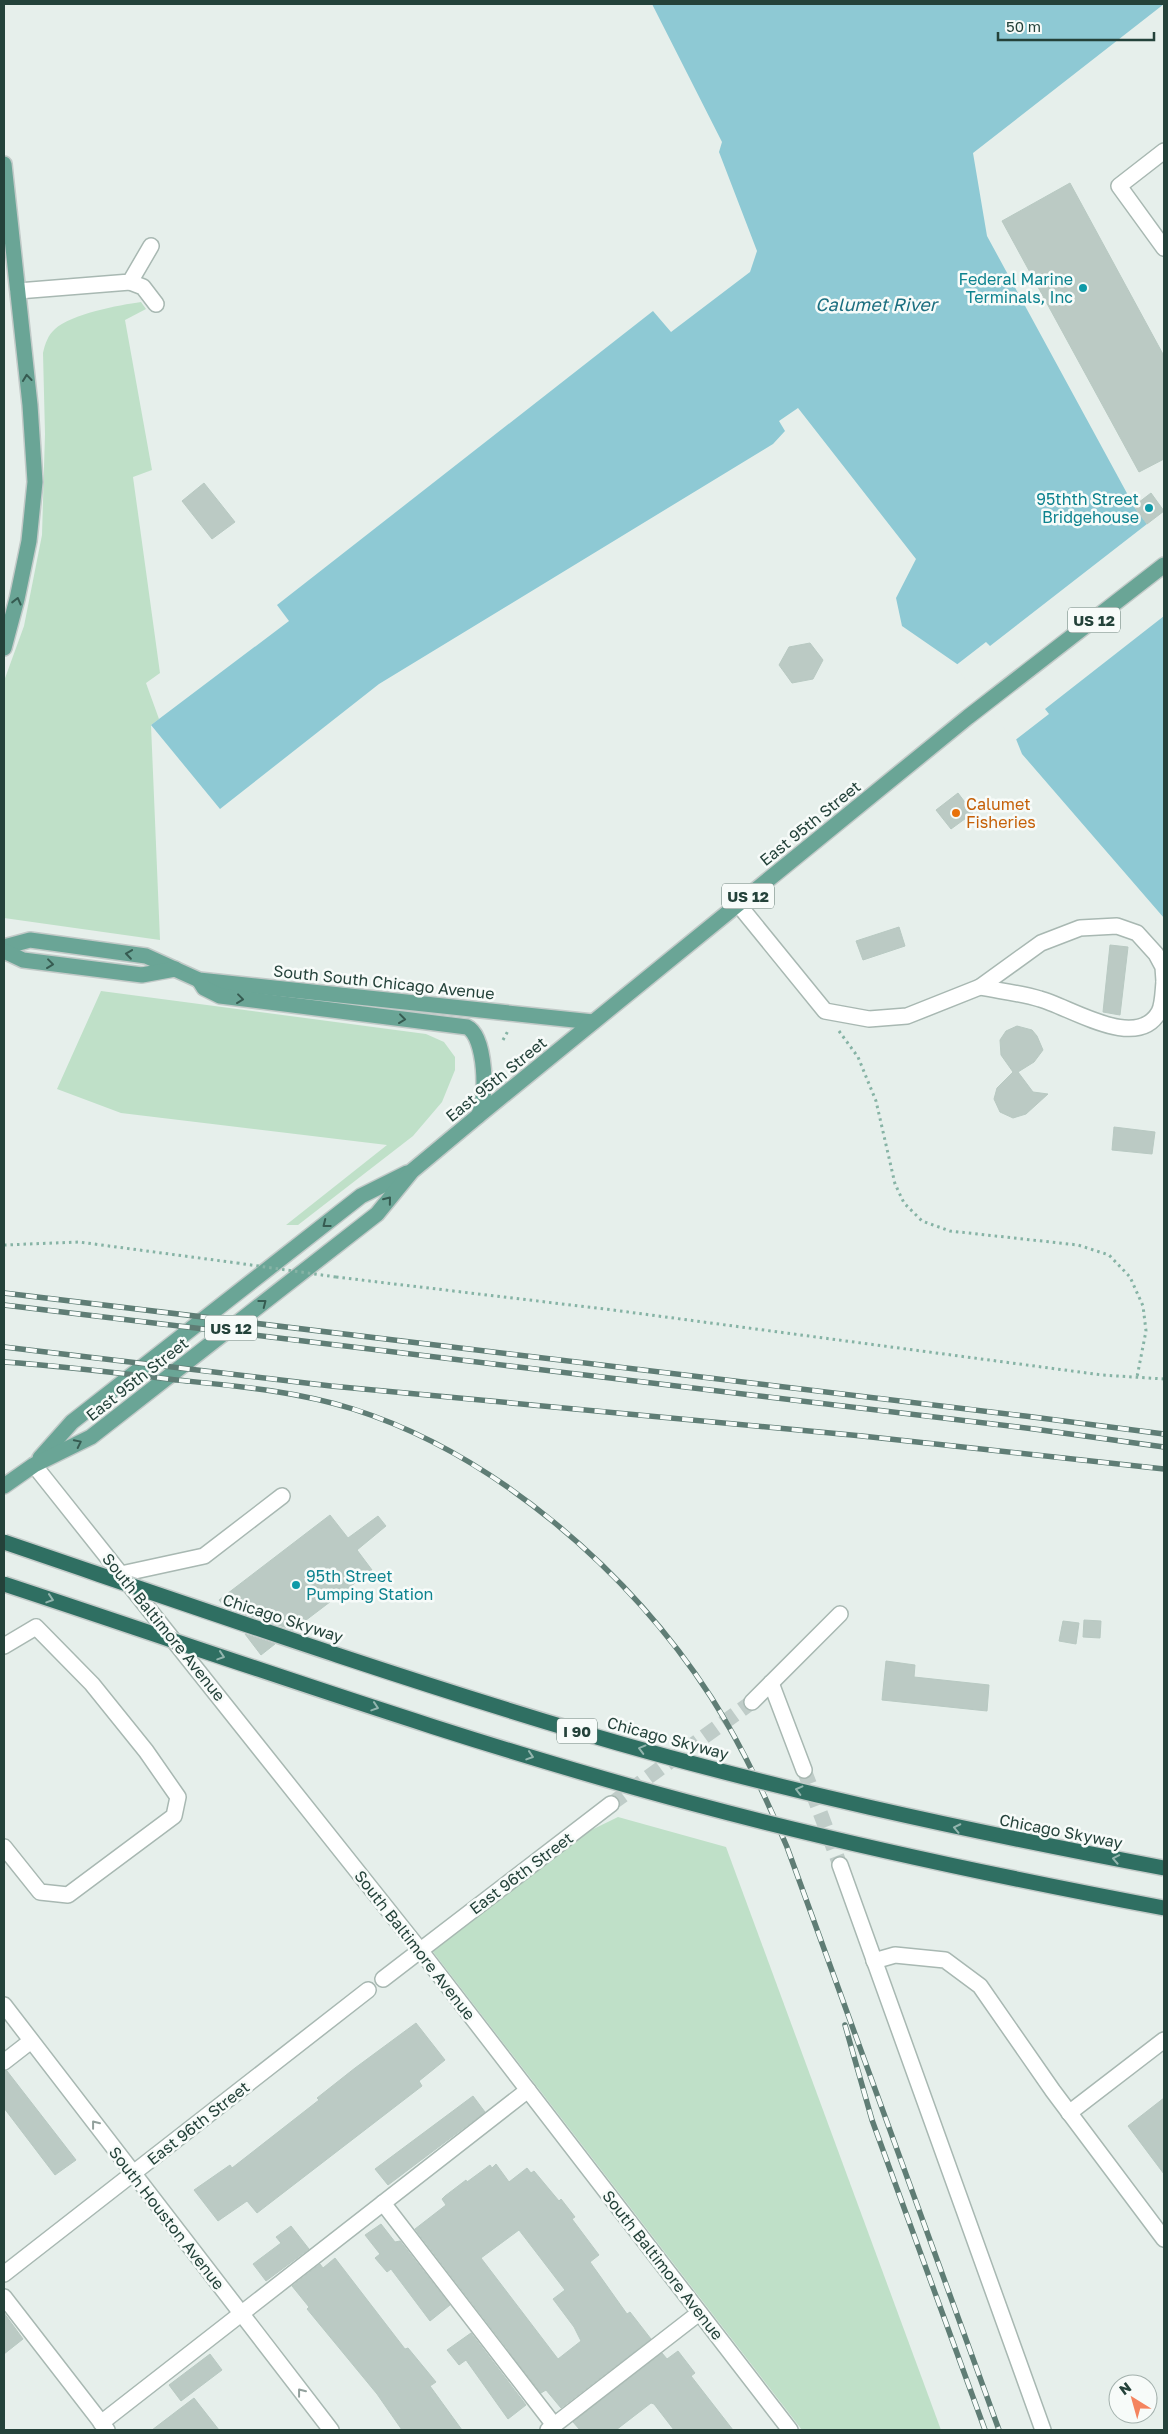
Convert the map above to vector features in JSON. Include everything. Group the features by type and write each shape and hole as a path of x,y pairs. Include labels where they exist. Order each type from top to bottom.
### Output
{"highway":[{"name":"Chicago Skyway","path":"4,1542 381,1669 590,1735 923,1821 1164,1868"},
{"name":"I 90","path":"4,1584 368,1705 569,1768 680,1800 913,1858 1164,1908"}],"main road":[{"path":"4,164 30,405 34,482 29,541 18,599 4,648"},
{"name":"East 95th Street","path":"4,1486 34,1465 91,1437 377,1214 412,1171 478,1116 968,717 1164,565"},
{"name":"South South Chicago Avenue","path":"4,949 30,940 146,956 199,980 593,1022"},
{"name":"South South Chicago Avenue","path":"4,949 23,960 142,975 175,969"},
{"path":"199,980 204,988 220,996 467,1027 476,1036 484,1073 483,1106 478,1116"},
{"name":"East 95th Street","path":"34,1465 72,1422 345,1208 361,1196 412,1171"}],"street":[{"path":"1164,151 1119,186 1164,248"},
{"path":"130,282 151,246"},
{"path":"18,291 130,282 143,287 156,304"},
{"path":"738,904 825,1010 869,1019 907,1016 980,987 1041,944 1061,934 1094,926 1116,926 1137,933 1156,954 1163,967 1164,982 1160,1011 1153,1020 1138,1028 1120,1030 1040,999 980,987"},
{"name":"South Baltimore Avenue","path":"34,1465 420,1950 790,2430"},
{"path":"121,1574 204,1556 282,1496"},
{"path":"752,1702 840,1614"},
{"path":"4,1646 36,1627 92,1684 146,1751 178,1797 174,1816 68,1895 40,1892 4,1847"},
{"path":"771,1683 804,1770"},
{"name":"East 96th Street","path":"382,1979 611,1804"},
{"path":"840,1865 1043,2430"},
{"path":"874,1961 896,1956 945,1960 980,1986 1069,2113 1164,2239"},
{"name":"East 96th Street","path":"4,2274 368,1990"},
{"name":"South Houston Avenue","path":"4,2005 331,2430"},
{"path":"1069,2113 1164,2040"},
{"path":"4,2062 31,2041"},
{"path":"4,2297 104,2426 241,2313 528,2090"},
{"path":"383,2203 551,2428 699,2313"}],"path":[{"path":"825,1010 858,1057 876,1101 895,1184 904,1203 922,1222 950,1231 1078,1245 1109,1255 1130,1277 1143,1306 1146,1331 1137,1377"},
{"path":"503,1040 511,1027"},
{"path":"4,1246 79,1242 336,1277 613,1310 1102,1375 1164,1379"}],"green space":[{"path":"141,302 146,309 125,320 152,470 133,477 160,673 146,683 159,719 151,725 160,940 4,918 4,681 24,626 42,535 45,434 43,353 50,334 62,324 96,311"},
{"path":"101,991 426,1034 444,1042 455,1057 455,1070 442,1102 413,1136 298,1225 286,1225 387,1145 121,1113 57,1089"},
{"path":"618,1817 726,1847 941,2430 802,2430 430,1948 577,1837"}],"water":[{"name":"Calumet River","path":"652,4 1164,4 973,153 987,236 1135,508 1164,543 1164,918 1022,754 1016,739 957,664 902,626 896,598 916,559 798,408 779,421 785,431 773,444 379,684 220,809 151,725 289,621 277,605 653,311 671,332 750,272 757,251 719,152 722,142"}],"pier":[{"path":"1137,507 1164,539 1164,616 1045,709 1049,714 1014,741 955,666 986,642 990,646 1147,524 1135,508"}],"building":[{"name":"Federal Marine Terminals, Inc","path":"1070,183 1164,356 1164,459 1139,472 1002,221"},
{"path":"204,483 235,522 212,539 182,501"},
{"name":"95thth Street Bridgehouse","path":"1151,493 1164,511 1147,524 1134,506"},
{"path":"810,643 823,660 813,679 792,683 779,665 789,647"},
{"name":"Calumet Fisheries","path":"958,793 973,813 951,829 936,810"},
{"path":"899,927 905,946 863,960 856,941"},
{"path":"1110,945 1128,947 1120,1015 1103,1012"},
{"path":"1017,1026 1032,1030 1043,1050 1034,1062 1018,1072 1033,1092 1048,1094 1026,1114 1013,1118 1000,1112 994,1099 997,1088 1013,1072 1001,1055 1000,1040 1006,1031"},
{"path":"1114,1127 1155,1132 1152,1154 1112,1150"},
{"name":"95th Street Pumping Station","path":"330,1515 348,1538 378,1516 386,1526 357,1550 372,1570 293,1630 225,1607 219,1600"},
{"path":"1084,1620 1101,1621 1100,1638 1083,1637"},
{"path":"1063,1621 1079,1623 1076,1644 1059,1641"},
{"path":"245,1634 275,1644 261,1655"},
{"path":"886,1661 915,1665 914,1677 989,1685 987,1711 882,1700"},
{"path":"416,2023 445,2060 419,2081 422,2086 257,2213 247,2201 218,2221 194,2190 230,2165 232,2168 319,2100 317,2098 355,2068"},
{"path":"4,2071 7,2071 76,2160 55,2175 4,2108"},
{"path":"473,2096 485,2112 388,2185 375,2169"},
{"path":"1164,2098 1164,2174 1128,2126"},
{"path":"496,2164 509,2182 527,2168 531,2173 534,2171 559,2201 561,2199 575,2217 572,2219 599,2255 590,2262 627,2314 630,2312 651,2339 561,2408 546,2390 541,2393 415,2229 446,2205 442,2199 445,2196 490,2165 492,2168","holes":["519,2230 565,2290 553,2299 574,2327 581,2341 558,2359 481,2258"]},
{"path":"381,2224 395,2242 400,2241 450,2305 430,2321 391,2269 387,2272 375,2258 380,2254 365,2235"},
{"path":"291,2226 309,2249 266,2281 253,2264 281,2243 276,2237"},
{"path":"335,2258 405,2349 408,2348 436,2382 430,2386 462,2430 402,2430 377,2394 307,2309 309,2307 292,2286 320,2264 323,2268"},
{"path":"4,2313 23,2339 4,2354"},
{"path":"471,2333 526,2405 508,2419 466,2360 459,2365 447,2350"},
{"path":"678,2351 695,2373 691,2376 733,2430 674,2430 654,2404 651,2403 616,2430 580,2430 573,2422 662,2353 667,2359"},
{"path":"210,2354 222,2370 181,2401 169,2385"},
{"path":"194,2398 219,2430 152,2430"}],"tunnel":[{"path":"611,1804 752,1702"},
{"path":"804,1770 840,1865"}],"railway":[{"path":"4,1293 1164,1434"},
{"path":"4,1305 1034,1429 1164,1447"},
{"path":"4,1347 331,1386 862,1436 1164,1469"},
{"path":"4,1362 288,1393 353,1409 406,1429 457,1455 507,1487 555,1523 600,1563 641,1606 678,1651 711,1697 742,1751 779,1828 999,2430"},
{"path":"845,2025 872,2120 985,2430"}],"place":[{"name":"Federal Marine Terminals, Inc","path":"1083,288"},
{"name":"95thth Street Bridgehouse","path":"1149,508"},
{"name":"Calumet Fisheries","path":"956,813"},
{"name":"95th Street Pumping Station","path":"296,1585"}]}
